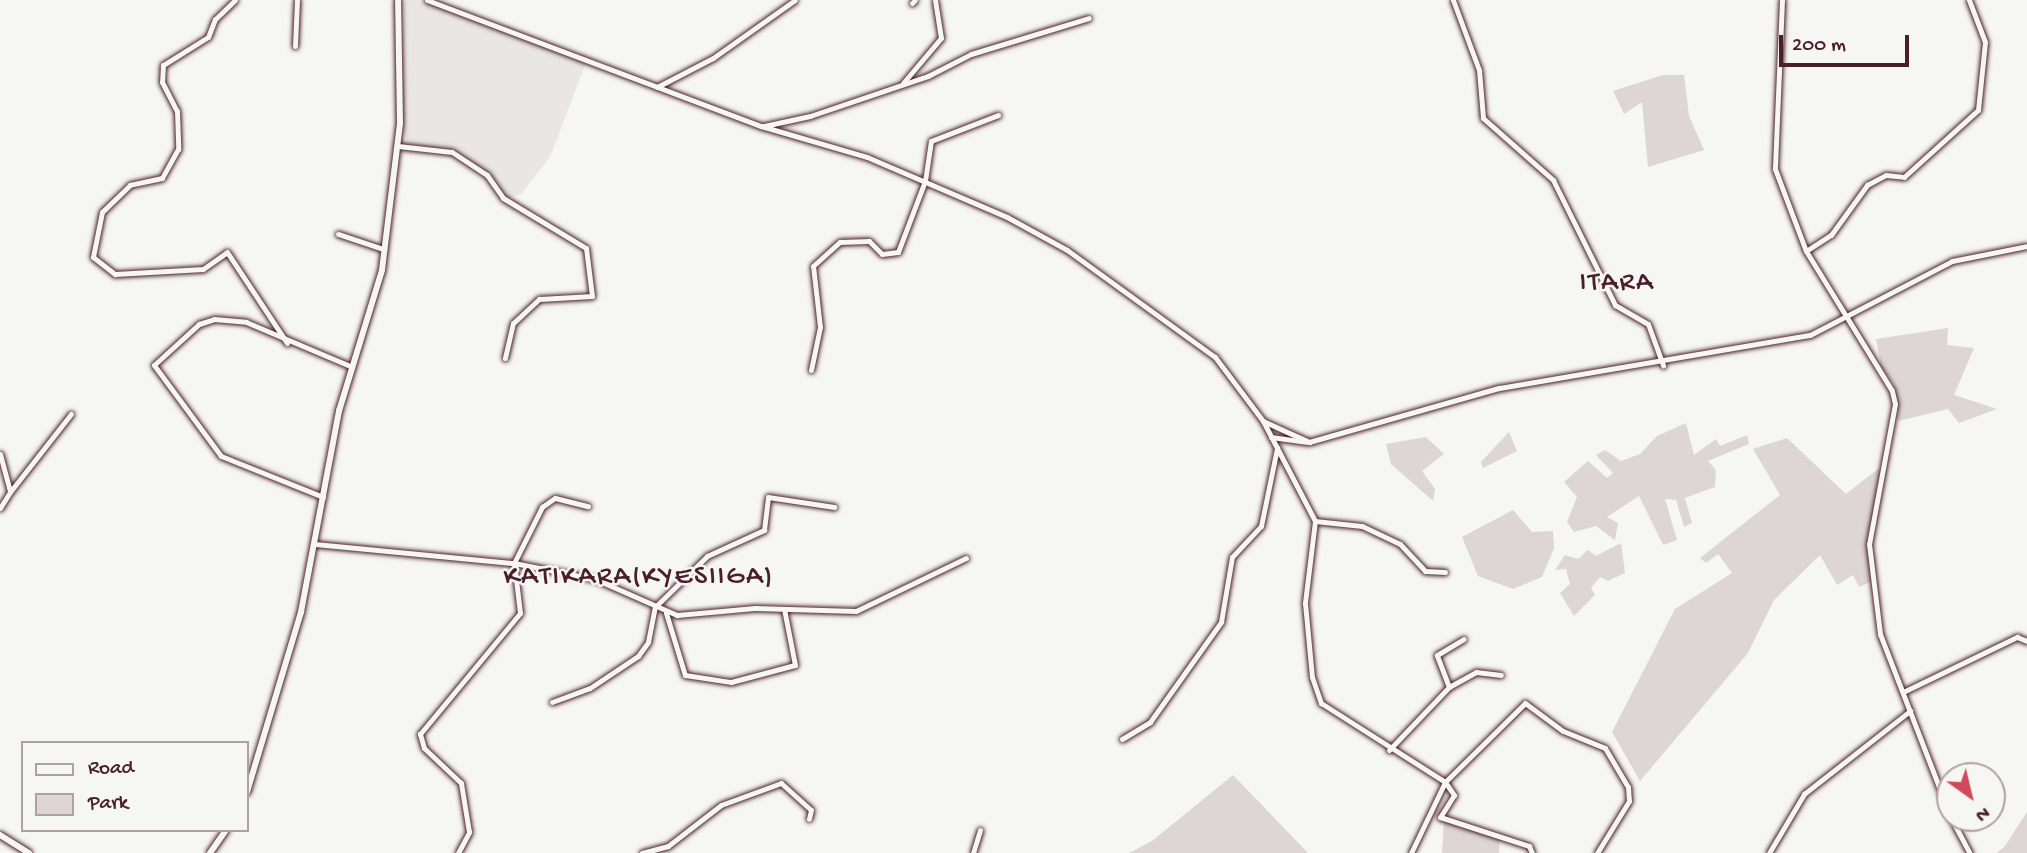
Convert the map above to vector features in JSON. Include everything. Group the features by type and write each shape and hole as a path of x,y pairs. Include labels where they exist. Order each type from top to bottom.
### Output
{"main road":[{"path":"248,789 315,544 350,366 383,249 398,146 398,0"},
{"path":"210,853 225,832"},
{"path":"0,835 14,850 29,853"}],"street":[{"path":"235,0 215,19 208,37 163,65 162,82 177,111 178,149 162,178 130,185 103,212 93,257 115,274 203,269 228,252 287,343"},
{"path":"295,46 297,0"},
{"path":"427,0 761,126 925,181 1068,250 1214,357 1263,421 1315,521 1305,603 1316,695 1389,750 1445,782 1454,795 1440,817 1529,846 1532,853"},
{"path":"657,87 713,58 795,0"},
{"path":"901,85 941,38 935,0"},
{"path":"1453,0 1479,70 1483,118 1553,180 1615,305 1648,324 1663,365"},
{"path":"1782,0 1775,169 1806,251 1895,404 1869,544 1880,634 1936,778"},
{"path":"1806,251 1831,235 1867,185 1886,175 1904,177 1978,110 1985,42 1969,0"},
{"path":"761,126 901,85 963,57 1089,18"},
{"path":"811,370 820,327 813,267 840,242 869,241 882,254 896,253 925,181 931,141 998,115"},
{"path":"398,146 451,151 487,175 503,198 586,248 592,296 539,299 513,323 505,359"},
{"path":"338,234 383,249"},
{"path":"1271,437 1309,442 1499,388 1663,365 1810,335 1952,261 2027,246"},
{"path":"323,497 221,456 154,367 208,319 246,321 287,343 350,366"},
{"path":"0,508 71,414"},
{"path":"1263,421 1309,442"},
{"path":"1122,739 1150,722 1221,622 1232,557 1261,526 1277,448"},
{"path":"0,454 10,492"},
{"path":"552,702 590,688 638,656 648,642 655,607 709,554 764,530 770,496 834,507"},
{"path":"458,853 468,832 461,783 419,739 520,613 514,563 549,500 588,506"},
{"path":"1315,521 1362,526 1402,546 1425,571 1445,572"},
{"path":"315,544 514,563 595,579 666,613 784,609 856,611 966,558"},
{"path":"666,613 685,675 731,682 794,665 784,609"},
{"path":"1903,692 2017,637 2027,641"},
{"path":"1449,687 1437,655 1464,639"},
{"path":"1389,750 1449,687 1476,672 1501,675"},
{"path":"1411,853 1445,782 1525,703 1563,731 1605,748 1628,787 1629,801 1597,853"},
{"path":"1769,853 1804,794 1910,711"},
{"path":"642,853 668,846 721,805 781,783 811,810 809,819"},
{"path":"972,853 980,830"},
{"path":"1959,832 1970,853"}],"shaded area":[{"path":"405,0 428,0 587,60 550,157 521,194 506,199 492,176 455,154 408,148 402,123"}],"green space":[{"path":"1663,75 1684,75 1689,116 1704,150 1648,167 1642,102 1624,114 1613,91"},
{"path":"1948,328 1947,345 1974,348 1954,395 1997,409 1959,423 1948,409 1898,421 1894,384 1881,366 1876,339"},
{"path":"1686,423 1694,455 1716,439 1720,446 1747,435 1749,444 1708,461 1716,470 1715,487 1685,498 1692,523 1684,527 1676,500 1665,499 1677,540 1663,545 1639,496 1607,517 1618,523 1615,540 1596,526 1574,532 1567,522 1577,497 1564,482 1588,461 1607,478 1613,473 1596,455 1605,450 1621,461 1640,454 1657,436"},
{"path":"1509,432 1517,451 1483,468 1481,462"},
{"path":"1426,437 1444,454 1422,471 1435,489 1433,501 1391,464 1386,444"},
{"path":"1787,438 1846,494 1878,469 1883,475 1869,542 1873,581 1859,587 1853,575 1837,585 1820,555 1774,600 1748,653 1640,781 1612,732 1675,609 1732,573 1718,554 1706,563 1700,558 1780,495 1753,449"},
{"path":"1513,510 1532,532 1553,531 1554,548 1542,577 1513,589 1478,576 1462,537"},
{"path":"1621,543 1625,573 1608,581 1600,577 1591,588 1595,595 1574,616 1560,593 1570,584 1566,569 1555,570 1565,555 1578,559 1588,550 1596,556"},
{"path":"1233,775 1308,853 1129,853 1152,841"},
{"path":"2027,812 2027,853 1997,853 2005,846"},
{"path":"1444,821 1500,838 1499,853 1442,853"}],"district":[{"name":"ITARA","path":"1617,284"},
{"name":"KATIKARA(KYESIIGA)","path":"639,578"}]}
